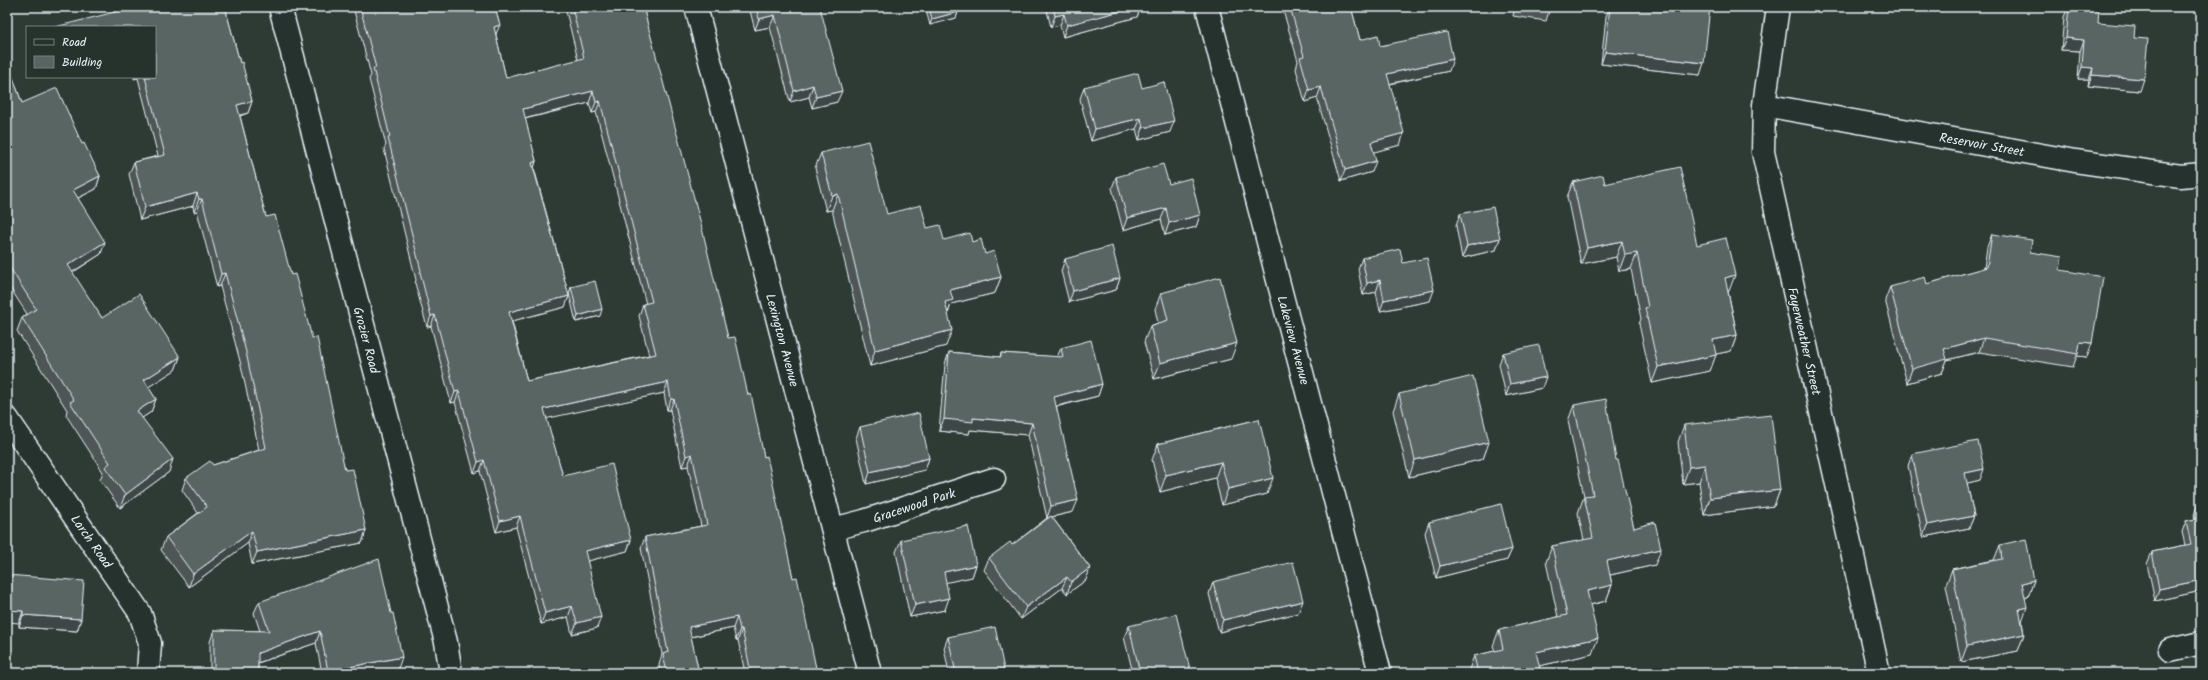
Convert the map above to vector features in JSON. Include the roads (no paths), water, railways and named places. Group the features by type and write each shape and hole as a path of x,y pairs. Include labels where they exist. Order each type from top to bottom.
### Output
{"street":[{"name":"Grozier Road","path":"280,7 446,642 451,673"},
{"name":"Lexington Avenue","path":"696,7 870,673"},
{"name":"Lakeview Avenue","path":"1207,7 1380,673"},
{"name":"Fayerweather Street","path":"1778,7 1764,105 1764,155 1880,673"},
{"name":"Reservoir Street","path":"1764,105 2075,161 2181,176 2201,174"},
{"name":"Larch Road","path":"7,418 138,608 145,622 150,643 148,673"},
{"name":"Gracewood Park","path":"833,529 864,521 994,480"},
{"path":"2170,650 2201,643"}]}
